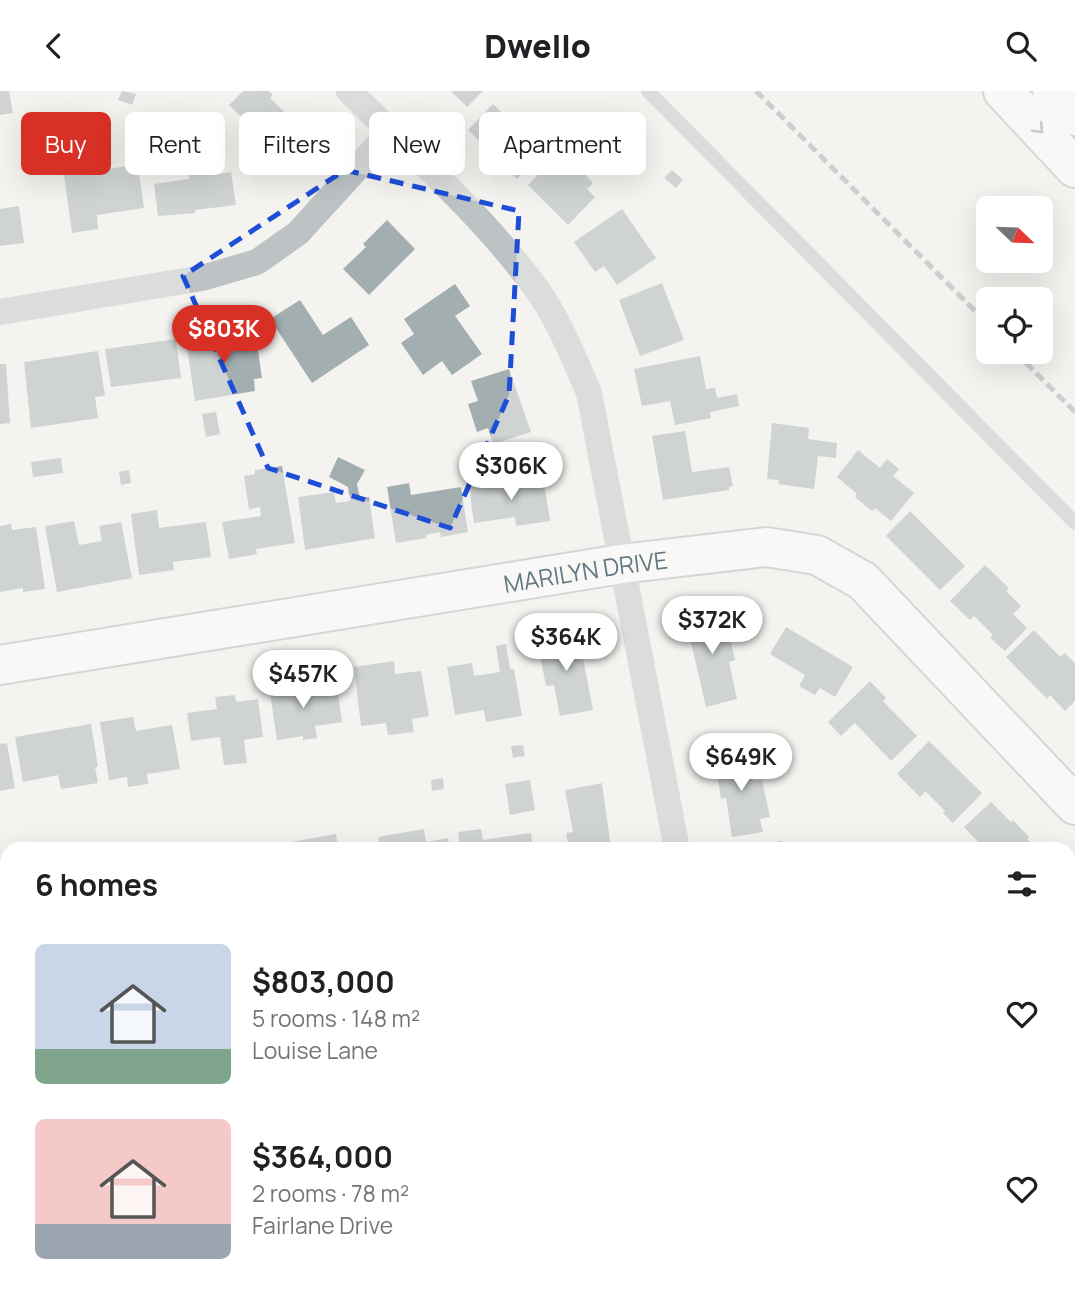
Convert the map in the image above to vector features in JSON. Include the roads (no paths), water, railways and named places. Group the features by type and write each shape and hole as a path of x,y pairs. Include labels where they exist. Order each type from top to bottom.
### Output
{"main road":[{"path":"1003,91 1075,168"},
{"path":"1052,91 1075,116"},
{"name":"MARILYN DRIVE","path":"0,666 621,564 766,547 817,555 863,581 1075,805"}],"street":[{"path":"349,91 370,112"},
{"path":"0,312 202,278 257,262 298,233 369,155"},
{"path":"433,175 489,232 534,285 566,337 589,393 676,842"}],"lane":[{"path":"648,91 1075,523"}],"railway":[{"path":"756,91 976,312"},
{"path":"1027,364 1075,412"}]}
